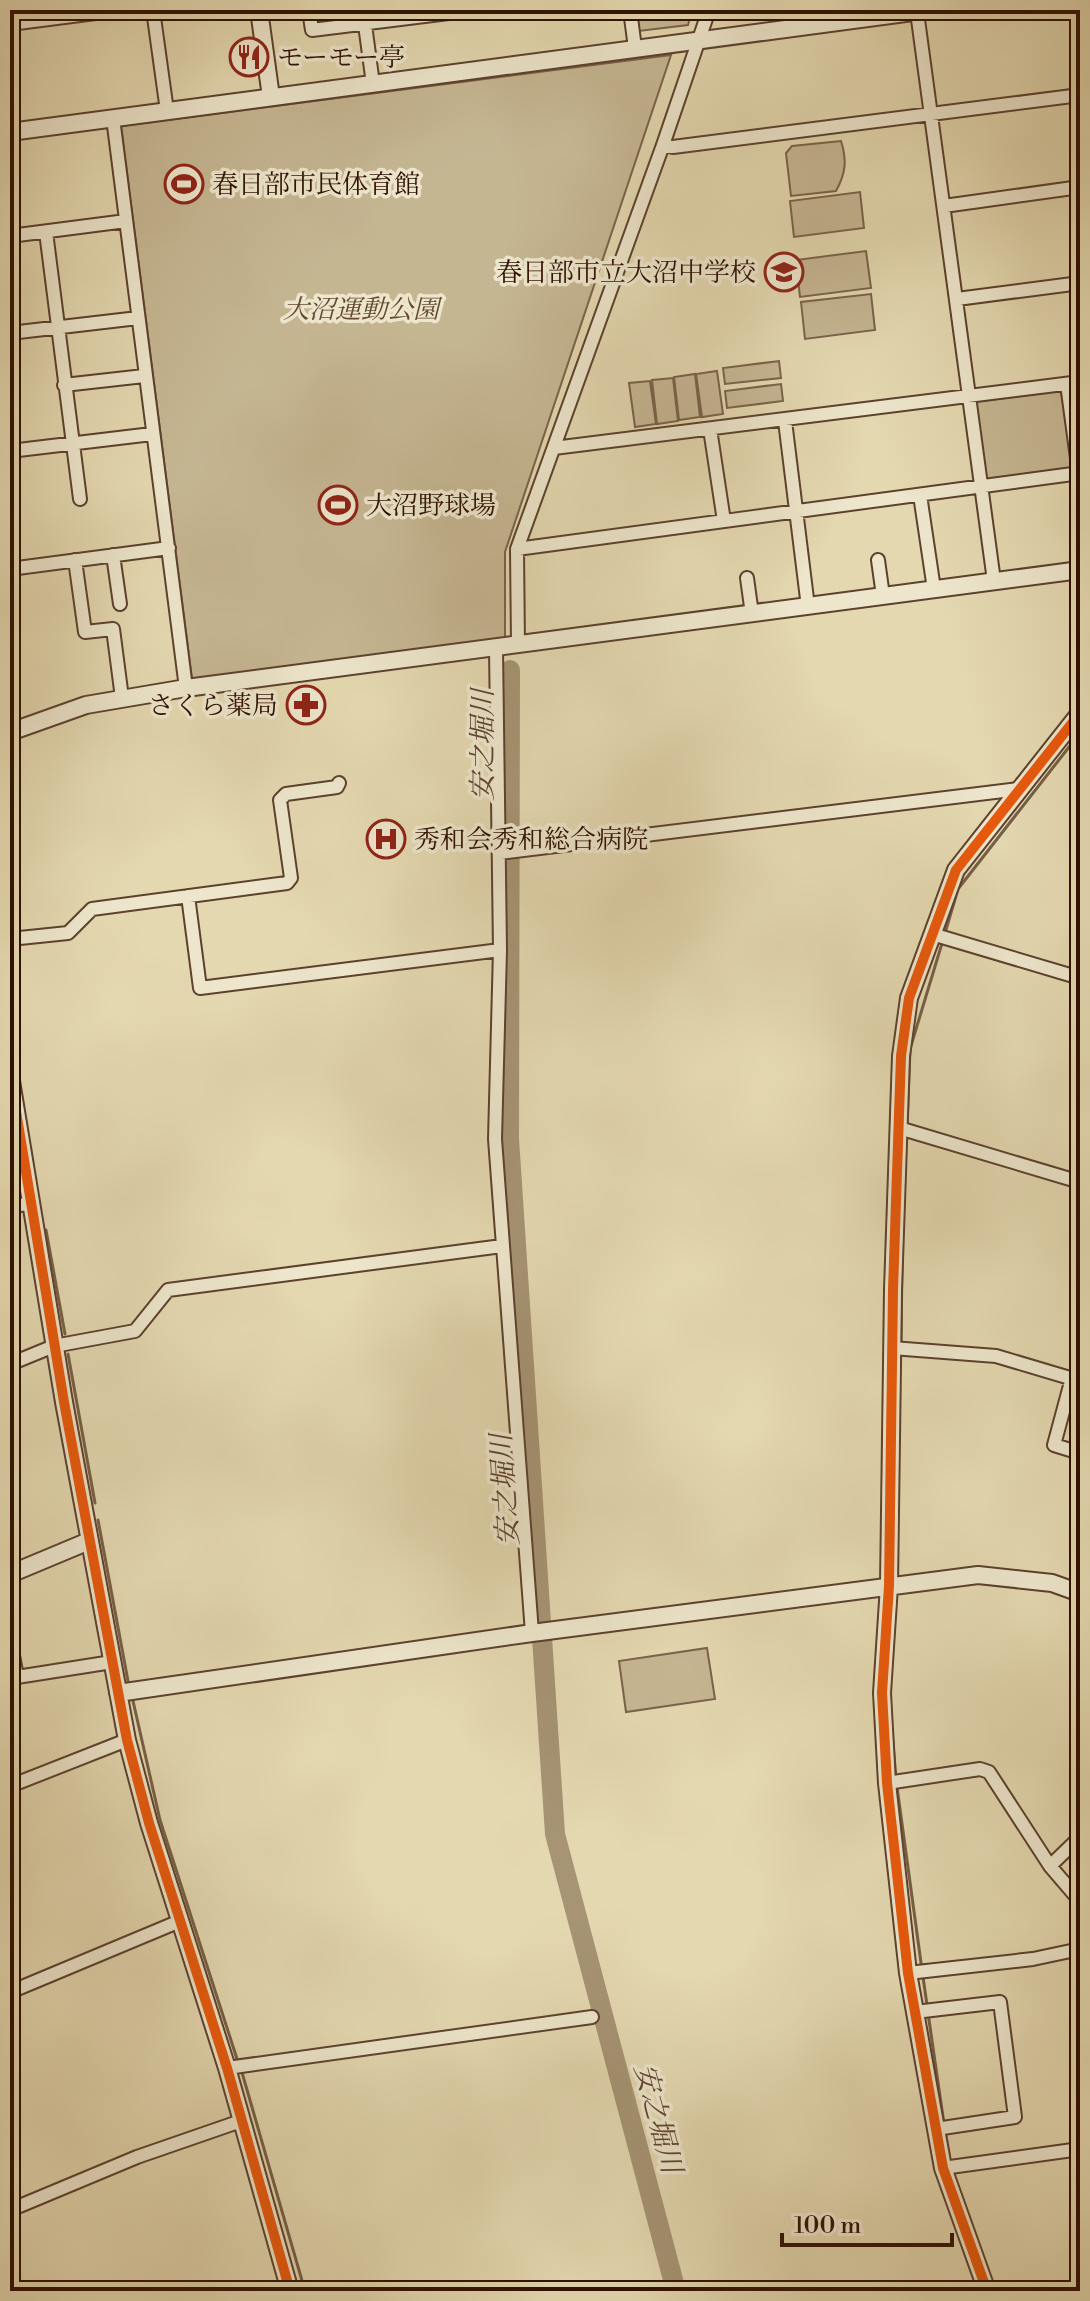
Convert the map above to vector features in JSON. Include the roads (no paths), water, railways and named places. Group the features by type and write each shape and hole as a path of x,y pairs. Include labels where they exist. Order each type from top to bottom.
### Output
{"street":[{"path":"10,24 59,14 119,10"},
{"path":"153,10 167,111"},
{"path":"259,10 271,97"},
{"path":"309,10 312,30 364,17 473,10"},
{"path":"630,10 635,48"},
{"path":"518,645 517,549 709,10"},
{"path":"10,132 922,11 931,114 994,581"},
{"path":"364,17 373,84"},
{"path":"663,145 673,147 1080,95"},
{"path":"113,118 186,688"},
{"path":"944,206 1080,187"},
{"path":"10,236 126,221"},
{"path":"46,232 80,499"},
{"path":"957,299 1080,283"},
{"path":"10,333 138,318"},
{"path":"64,385 144,376"},
{"path":"517,549 1079,473 1073,383 554,448"},
{"path":"785,421 808,607"},
{"path":"710,429 724,521"},
{"path":"10,451 152,434"},
{"path":"920,495 934,589"},
{"path":"10,569 169,548"},
{"path":"113,555 120,604"},
{"path":"75,560 85,632 113,629 122,698"},
{"path":"878,560 883,596"},
{"path":"10,732 86,705 186,688 1080,570"},
{"path":"747,578 752,614"},
{"path":"496,648 500,950 495,1139 532,1633"},
{"path":"987,2291 943,2168 908,1973 887,1783 882,1693 889,1586 901,1056 909,998 956,870 1080,713"},
{"path":"10,939 68,933 92,909 287,883 291,878 280,800 286,794 337,787 339,783"},
{"path":"499,853 1019,789"},
{"path":"188,896 200,988 500,950"},
{"path":"932,934 1080,978"},
{"path":"10,1075 54,1346 127,1740 149,1823 230,2067 241,2121 290,2291"},
{"path":"899,1128 1080,1182"},
{"path":"10,1206 30,1204"},
{"path":"10,1364 54,1346 135,1331 168,1290 502,1246"},
{"path":"892,1348 996,1356 1076,1380 1054,1445 1080,1453"},
{"path":"10,1574 89,1541"},
{"path":"118,1693 532,1633 978,1575 1052,1583 1080,1593"},
{"path":"10,1639 17,1677 112,1662"},
{"path":"10,1786 127,1740"},
{"path":"887,1783 980,1769 989,1772 1050,1866 1080,1901"},
{"path":"1050,1866 1080,1837"},
{"path":"10,1992 180,1921"},
{"path":"908,1973 1033,1959 1080,1949"},
{"path":"915,2012 1000,2002 1015,2117 936,2129"},
{"path":"230,2067 592,2017"},
{"path":"10,2210 137,2157 241,2121"},
{"path":"943,2168 1080,2149"}],"waterway":[{"name":"安之堀川","path":"510,670 509,1139 555,1834 676,2291"},
{"path":"945,933 958,889 1080,733"},
{"path":"907,1128 910,1049 943,940"},
{"path":"46,1230 65,1334"},
{"path":"901,1344 902,1259"},
{"path":"899,1408 900,1351"},
{"path":"68,1354 95,1503"},
{"path":"98,1520 128,1681"},
{"path":"133,1701 160,1820 238,2062"},
{"path":"892,1731 896,1779"},
{"path":"897,1787 922,1970"},
{"path":"923,1977 927,2005"},
{"path":"928,2013 944,2124"},
{"path":"241,2069 305,2291"},
{"path":"945,2131 950,2160"}],"place":[{"name":"モーモー亭","path":"249,57"},
{"name":"春日部市民体育館","path":"184,184"},
{"name":"春日部市立大沼中学校","path":"784,272"},
{"name":"大沼野球場","path":"338,505"},
{"name":"さくら薬局","path":"306,705"},
{"name":"秀和会秀和総合病院","path":"386,839"}],"park label":[{"name":"大沼運動公園","path":"361,309"}]}
